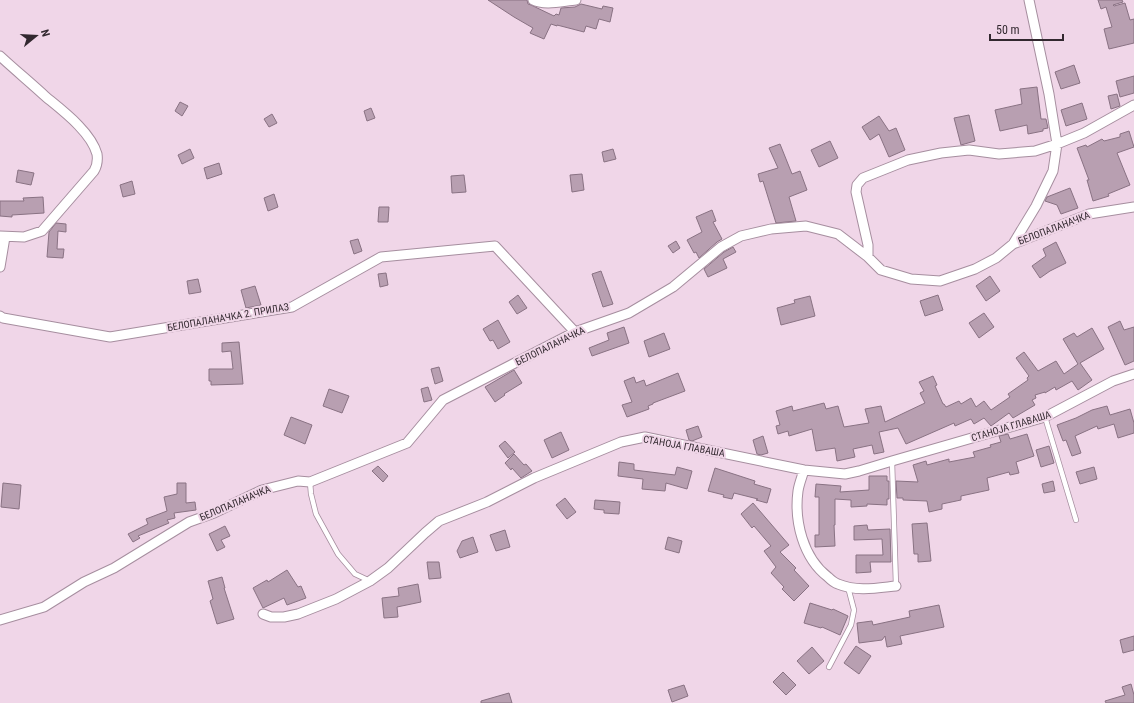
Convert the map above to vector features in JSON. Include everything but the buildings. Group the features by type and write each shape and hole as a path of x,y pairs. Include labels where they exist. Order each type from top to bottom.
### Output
{"street":[{"path":"533,0 549,2 576,0"},
{"path":"1013,244 1036,206 1053,171 1057,144 1049,94 1029,0"},
{"path":"0,56 80,127 93,145 98,159 98,164 94,171 42,231 24,237 2,236 0,267"},
{"path":"868,257 868,245 856,192 857,185 864,178 908,160 941,153 969,150 999,154 1035,151 1084,133 1134,105"},
{"name":"БЕЛОПАЛАНАЧКА","path":"0,620 44,607 84,582 114,568 189,522 214,513 262,490 298,482 310,482 407,443 443,400 575,332 629,313 673,287 721,247 741,236 771,229 806,226 838,234 868,257 881,270 911,279 940,281 975,269 996,258 1013,244 1089,214 1134,207"},
{"name":"БЕЛОПАЛАНАЧКА 2. ПРИЛАЗ","path":"0,316 3,318 110,337 292,307 381,257 495,246 575,332"},
{"name":"СТАНОЈА ГЛАВАША","path":"263,614 271,617 284,617 298,614 336,599 370,581 388,568 425,533 439,522 487,502 534,478 621,442 645,437 804,470 845,474 1045,418 1113,381 1134,374"},
{"path":"804,470 798,490 797,508 799,525 803,540 817,567 837,584 848,587 859,589 896,586"}],"lane":[{"path":"1045,418 1076,520"},
{"path":"892,461 896,586"},
{"path":"310,482 311,494 316,514 338,554 355,574 370,581"},
{"path":"829,667 851,625 854,610 848,587"}]}
